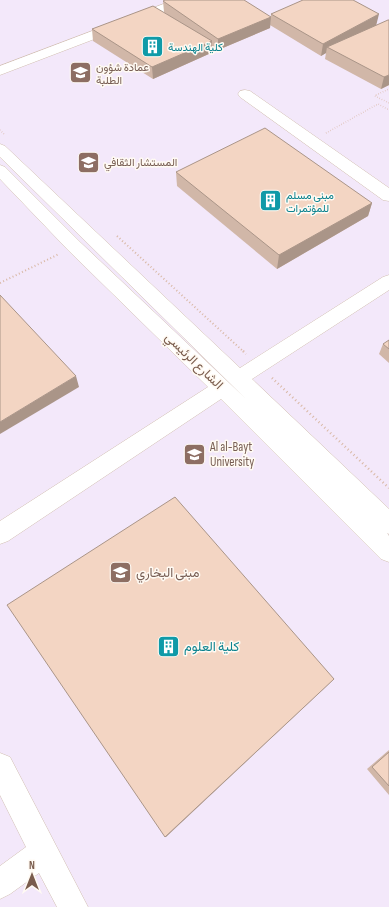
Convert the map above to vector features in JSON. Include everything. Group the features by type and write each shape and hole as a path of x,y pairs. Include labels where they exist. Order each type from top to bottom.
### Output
{"street":[{"path":"0,71 185,0"},
{"path":"245,94 389,196"},
{"name":"الشارع الرئيسي","path":"0,149 74,246 204,370 231,383 389,551"},
{"name":"الشارع الرئيسي","path":"0,170 31,190 220,360 231,383"},
{"path":"0,534 389,281"},
{"path":"204,370 220,360"},
{"name":"الشارع الرئيسي","path":"249,401 389,524"},
{"path":"0,767 7,798 43,852 73,907"},
{"path":"0,884 43,852"}],"path":[{"path":"389,88 375,96 389,104"},
{"path":"312,141 378,104 389,110"},
{"path":"112,232 258,365 389,488"},
{"path":"0,283 74,246"}],"shaded area":[{"name":"Al al-Bayt University","path":"0,0 389,0 389,907 0,907"}],"building":[{"path":"244,0 271,17 218,39 163,1"},
{"path":"303,0 353,0 379,14 323,44 271,14"},
{"name":"كلية الهندسة","path":"153,6 212,41 152,67 92,29"},
{"path":"388,20 389,75 384,77 327,47"},
{"name":"مبنى مسلم للمؤتمرات","path":"265,128 372,203 279,255 176,172"},
{"path":"0,295 76,376 0,422"},
{"path":"389,340 389,349 383,344"},
{"name":"كلية العلوم","path":"175,497 334,679 165,837 7,605"},
{"path":"389,752 389,786 372,767"}],"place":[{"name":"كلية الهندسة","path":"152,47"},
{"name":"عمادة شؤون الطلبة","path":"80,73"},
{"name":"المستشار الثقافي","path":"89,162"},
{"name":"مبنى مسلم للمؤتمرات","path":"271,201"},
{"name":"Al al-Bayt University","path":"194,454"},
{"name":"مبنى البخاري","path":"121,573"},
{"name":"كلية العلوم","path":"168,647"}]}
